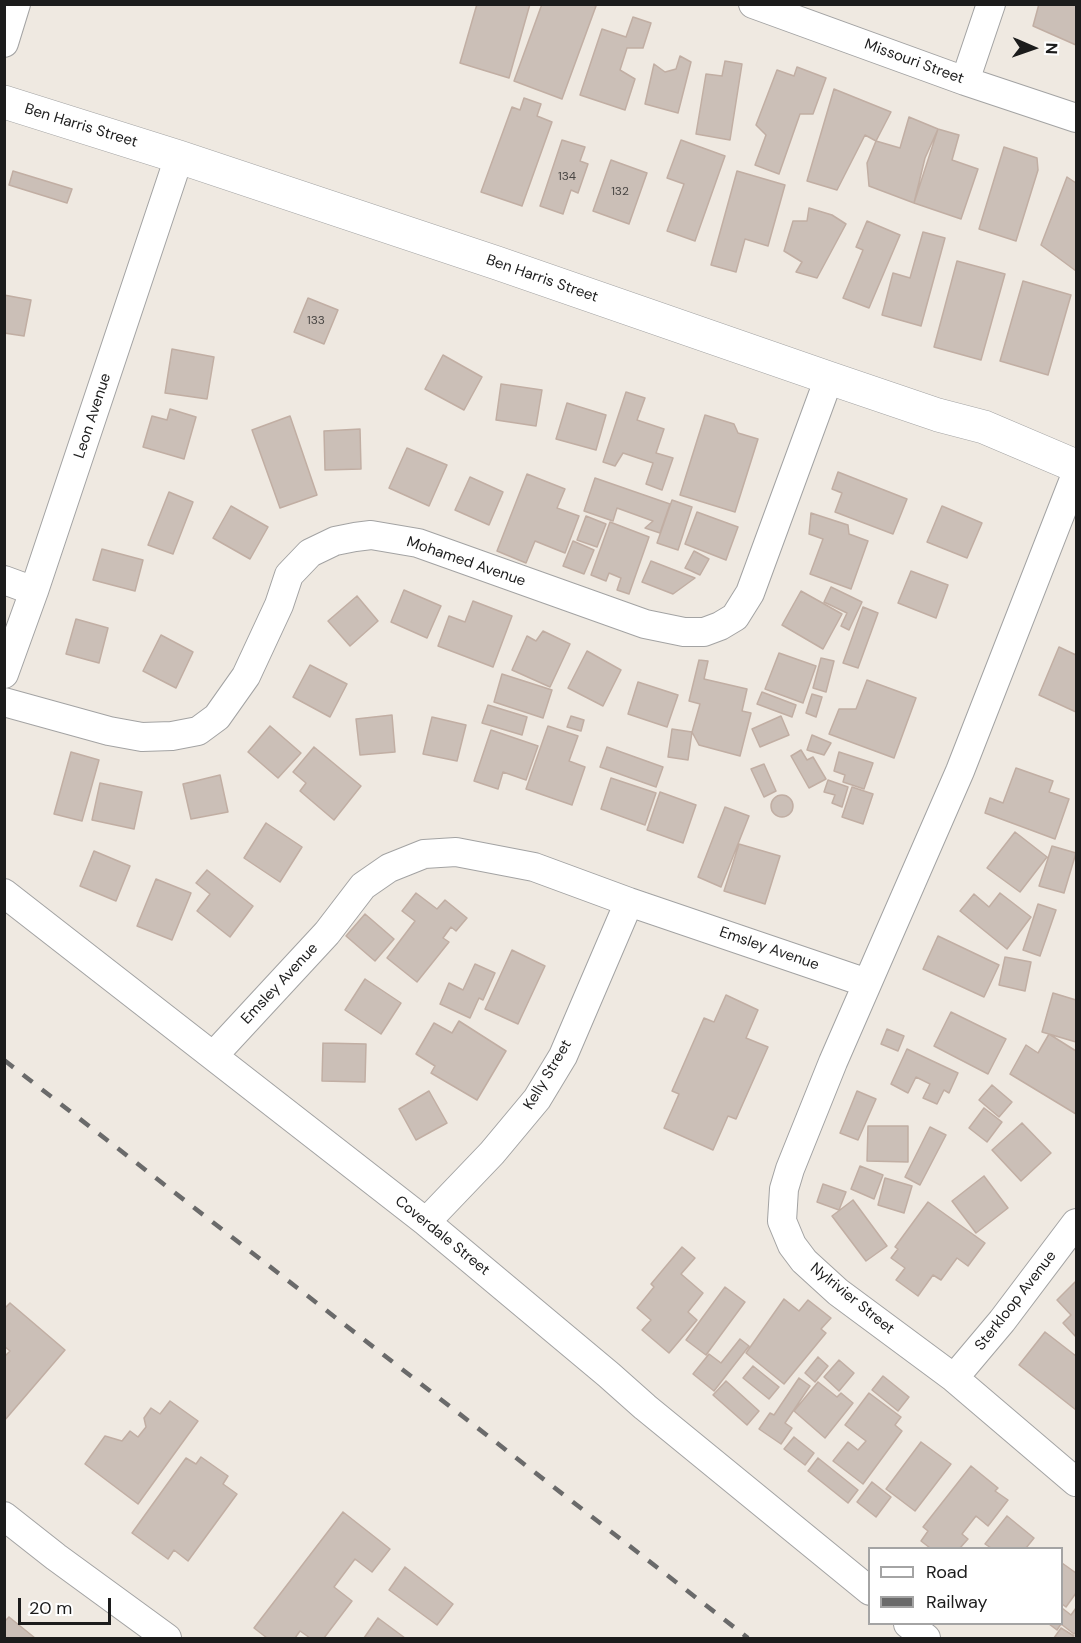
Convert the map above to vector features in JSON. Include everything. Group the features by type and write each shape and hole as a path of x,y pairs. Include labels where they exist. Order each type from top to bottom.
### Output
{"street":[{"path":"4,43 16,4"},
{"name":"Missouri Street","path":"753,4 965,81 1077,118"},
{"path":"965,81 991,4"},
{"name":"Ben Harris Street","path":"4,102 179,157 486,259 829,378 984,427 1077,466"},
{"name":"Leon Avenue","path":"4,674 34,591 179,157"},
{"name":"Mohamed Avenue","path":"4,702 109,731 142,737 172,736 198,731 218,717 246,676 279,605 289,575 310,553 335,541 371,535 418,543 645,624 684,633 704,632 720,626 735,617 750,593 829,378"},
{"path":"867,983 960,771 1077,474"},
{"path":"4,580 34,591"},
{"name":"Emsley Avenue","path":"214,1055 327,933 363,886 389,868 424,854 456,852 534,867 629,902 867,983"},
{"name":"Coverdale Street","path":"4,893 426,1222 645,1407 868,1589"},
{"name":"Kelly Street","path":"426,1222 492,1153 537,1099 563,1056 629,902"},
{"name":"Nylrivier Street","path":"867,983 790,1169 784,1189 782,1221 792,1245 804,1261 838,1292 954,1378 1077,1482"},
{"name":"Sterkloop Avenue","path":"954,1378 1002,1321 1077,1223"},
{"path":"4,1516 167,1638"},
{"path":"910,1625 926,1638"}],"building":[{"path":"477,4 530,4 509,78 460,63"},
{"path":"542,4 591,4 596,6 562,99 514,81"},
{"path":"1039,4 1076,5 1076,45 1033,26"},
{"path":"633,17 651,23 643,48 627,48 620,70 635,79 625,110 580,95 602,29 626,37"},
{"path":"680,56 691,62 678,113 645,104 654,64 665,72 676,69"},
{"path":"725,61 742,64 730,140 696,134 706,74 722,76"},
{"path":"797,67 826,78 813,114 800,114 779,174 755,165 766,135 756,125 777,70 794,76"},
{"path":"834,89 891,112 876,141 865,135 837,190 807,181"},
{"path":"524,98 541,104 537,116 552,122 522,206 481,192 512,107 520,110"},
{"path":"909,117 938,129 925,158 914,203 869,186 867,163 876,141 900,148"},
{"path":"938,129 959,135 952,160 978,169 961,219 914,203"},
{"path":"562,140 585,147 580,161 588,164 578,193 571,190 563,214 540,206"},
{"path":"681,140 725,156 695,241 667,231 684,184 667,178"},
{"path":"1004,147 1037,158 1038,170 1016,241 979,229"},
{"path":"611,160 647,173 629,224 593,211"},
{"path":"13,171 72,189 67,203 9,185"},
{"path":"737,171 785,185 768,246 745,239 736,272 711,265"},
{"path":"1067,177 1076,183 1076,271 1041,245"},
{"path":"809,208 832,215 846,224 817,278 796,272 802,262 784,251 793,221 807,221"},
{"path":"867,221 900,235 869,308 843,298 863,250 856,247"},
{"path":"923,232 945,238 921,326 882,315 893,273 910,278"},
{"path":"957,261 1005,274 981,360 934,347"},
{"path":"1023,281 1071,295 1048,375 1000,361"},
{"path":"4,295 31,300 24,336 4,333"},
{"path":"308,298 338,310 324,344 294,332"},
{"path":"172,349 214,357 207,399 165,393"},
{"path":"443,355 482,377 464,410 425,389"},
{"path":"501,384 542,390 536,426 496,420"},
{"path":"626,392 645,398 637,420 664,429 656,453 673,458 662,490 646,484 653,463 623,453 615,466 603,462"},
{"path":"567,403 606,415 596,450 556,439"},
{"path":"170,409 196,417 184,459 143,447 152,416 167,420"},
{"path":"705,415 734,424 738,433 758,439 735,512 680,495"},
{"path":"290,416 317,495 280,508 252,430"},
{"path":"360,429 361,469 325,470 324,431"},
{"path":"407,448 447,465 429,506 389,488"},
{"path":"838,472 907,499 893,534 835,512 842,493 832,489"},
{"path":"527,474 565,489 557,508 579,516 565,553 535,541 526,563 497,551"},
{"path":"470,477 503,492 489,525 455,510"},
{"path":"595,478 670,504 660,533 645,528 653,521 617,508 613,521 584,511"},
{"path":"169,492 193,502 173,554 148,545"},
{"path":"672,500 692,507 678,550 657,543"},
{"path":"231,506 268,527 250,559 213,538"},
{"path":"942,506 982,523 967,558 927,542"},
{"path":"697,512 738,527 726,560 685,544"},
{"path":"811,513 848,525 849,534 868,541 851,589 810,574 823,539 809,534"},
{"path":"586,516 606,524 597,547 577,540"},
{"path":"610,522 649,537 629,594 617,590 621,578 609,573 606,581 591,575"},
{"path":"573,541 594,550 584,574 563,566"},
{"path":"102,549 143,560 135,591 93,580"},
{"path":"694,551 709,559 700,575 685,568"},
{"path":"651,561 695,578 673,594 642,582"},
{"path":"911,571 948,585 936,618 898,603"},
{"path":"831,587 862,602 849,630 841,626 847,613 824,602"},
{"path":"404,590 441,606 427,638 391,622"},
{"path":"801,591 842,614 823,649 782,625"},
{"path":"357,596 378,621 350,646 328,621"},
{"path":"473,601 512,616 493,667 438,646 449,616 465,622"},
{"path":"863,607 878,613 858,668 843,663"},
{"path":"76,619 108,628 99,663 66,654"},
{"path":"543,631 570,644 550,687 512,670 527,636 536,641"},
{"path":"161,635 193,652 176,688 143,671"},
{"path":"1059,647 1076,655 1076,712 1039,695"},
{"path":"587,651 621,670 603,706 568,688"},
{"path":"779,653 816,666 803,703 765,689"},
{"path":"821,658 834,661 826,692 813,688"},
{"path":"699,660 708,661 704,679 747,689 742,711 751,713 740,756 699,745 692,732 700,704 689,701"},
{"path":"310,665 347,684 330,717 293,697"},
{"path":"502,674 552,690 543,718 494,702"},
{"path":"867,680 916,698 894,758 829,734 839,709 856,709"},
{"path":"638,682 678,695 667,727 628,714"},
{"path":"762,692 796,705 792,717 757,704"},
{"path":"812,694 822,697 816,717 806,713"},
{"path":"488,705 527,717 522,735 482,723"},
{"path":"392,715 395,752 360,755 356,719"},
{"path":"571,716 584,720 581,731 567,727"},
{"path":"781,716 789,735 760,747 752,729"},
{"path":"432,717 466,725 457,761 423,754"},
{"path":"270,726 301,753 278,778 248,752"},
{"path":"548,726 578,736 569,761 585,767 572,805 526,789"},
{"path":"672,729 692,732 688,760 668,757"},
{"path":"491,730 538,746 526,780 503,772 498,789 474,781"},
{"path":"812,735 831,743 824,755 807,750"},
{"path":"314,747 361,786 334,820 300,791 306,783 293,772"},
{"path":"607,747 663,767 656,787 600,767"},
{"path":"801,750 807,760 813,757 826,779 809,788 791,756"},
{"path":"71,752 99,760 82,821 54,814"},
{"path":"839,752 873,763 864,789 843,782 845,775 834,771"},
{"path":"764,764 776,791 764,797 751,769"},
{"path":"1016,768 1053,781 1049,792 1069,799 1055,839 985,813 990,798 1003,803"},
{"path":"220,775 228,812 191,819 183,784"},
{"path":"611,778 656,793 645,825 601,809"},
{"path":"828,780 848,787 842,807 832,803 835,795 824,792"},
{"path":"100,783 142,792 134,829 92,820"},
{"path":"852,787 873,794 863,824 842,817"},
{"path":"660,792 696,805 683,843 647,830"},
{"path":"782,795 790,798 793,806 790,814 782,817 774,814 771,806 774,798"},
{"path":"725,807 749,816 721,887 698,877"},
{"path":"266,823 302,847 280,882 244,858"},
{"path":"1015,832 1047,857 1020,892 987,868"},
{"path":"739,844 780,856 765,904 724,891"},
{"path":"1052,846 1076,853 1064,893 1039,886"},
{"path":"94,851 130,866 116,901 80,886"},
{"path":"207,870 253,906 230,937 197,911 210,894 196,883"},
{"path":"156,879 191,893 172,940 137,926"},
{"path":"416,893 437,909 445,900 467,918 456,931 451,927 443,938 449,942 417,982 387,958 415,921 402,911"},
{"path":"1000,893 1031,917 1007,949 960,911 974,894 989,907"},
{"path":"1038,904 1056,910 1040,956 1023,950"},
{"path":"365,914 394,939 375,961 346,936"},
{"path":"938,936 999,965 984,997 923,969"},
{"path":"512,950 545,966 518,1024 485,1009"},
{"path":"1005,957 1031,962 1025,991 999,985"},
{"path":"475,964 495,973 483,1000 479,998 470,1018 440,1004 449,983 463,990"},
{"path":"365,979 401,1003 381,1034 345,1010"},
{"path":"1053,993 1076,1000 1076,1042 1042,1032"},
{"path":"726,995 758,1010 746,1038 768,1047 736,1119 728,1116 713,1150 664,1128 679,1094 672,1091 704,1018 714,1022"},
{"path":"951,1012 1006,1039 988,1074 934,1046"},
{"path":"459,1021 506,1051 477,1100 431,1073 435,1066 416,1054 434,1023 452,1033"},
{"path":"887,1029 904,1036 898,1051 881,1044"},
{"path":"1049,1034 1076,1051 1076,1114 1010,1074 1026,1045 1038,1053"},
{"path":"323,1043 366,1044 365,1082 322,1081"},
{"path":"907,1049 958,1073 949,1093 944,1090 937,1104 923,1098 930,1084 916,1077 908,1093 891,1084"},
{"path":"992,1085 1012,1102 999,1117 979,1100"},
{"path":"429,1091 447,1123 416,1140 399,1109"},
{"path":"857,1091 876,1099 858,1140 840,1133"},
{"path":"984,1108 1002,1122 987,1142 969,1128"},
{"path":"1022,1123 1051,1153 1021,1181 992,1150"},
{"path":"868,1126 908,1126 908,1162 867,1161"},
{"path":"930,1127 946,1135 920,1185 905,1177"},
{"path":"860,1166 883,1175 874,1199 851,1189"},
{"path":"984,1176 1008,1208 976,1233 952,1201"},
{"path":"885,1178 912,1186 904,1213 878,1205"},
{"path":"823,1184 846,1192 839,1210 817,1202"},
{"path":"853,1200 887,1246 866,1261 832,1216"},
{"path":"928,1202 985,1243 968,1266 957,1258 941,1280 933,1275 918,1296 896,1280 905,1268 891,1258 898,1249 895,1247"},
{"path":"682,1247 695,1258 681,1274 703,1293 688,1312 697,1320 669,1353 642,1330 651,1320 637,1308 654,1287 651,1284"},
{"path":"1075,1282 1076,1337 1063,1323 1071,1315 1057,1300"},
{"path":"725,1287 745,1302 706,1355 686,1340"},
{"path":"784,1299 799,1311 808,1300 831,1318 821,1329 826,1333 784,1384 746,1353"},
{"path":"10,1303 65,1350 4,1421 4,1357 10,1351 4,1346 4,1309"},
{"path":"1045,1332 1076,1356 1076,1410 1019,1365"},
{"path":"740,1339 749,1346 714,1391 693,1374 709,1354 721,1363"},
{"path":"818,1357 828,1366 815,1382 805,1373"},
{"path":"839,1360 854,1373 839,1391 824,1377"},
{"path":"753,1366 779,1387 769,1399 743,1378"},
{"path":"883,1376 909,1397 898,1411 872,1390"},
{"path":"799,1378 810,1386 785,1423 792,1428 781,1444 759,1429 770,1413 774,1415"},
{"path":"726,1381 759,1411 747,1425 713,1395"},
{"path":"818,1382 837,1397 841,1393 853,1403 825,1438 794,1411"},
{"path":"869,1393 901,1417 895,1425 902,1431 863,1484 833,1461 848,1442 858,1450 866,1441 845,1425"},
{"path":"170,1401 198,1421 138,1504 85,1464 105,1436 122,1441 130,1431 138,1437 146,1427 144,1418 151,1408 160,1414"},
{"path":"794,1437 814,1453 805,1465 784,1449"},
{"path":"921,1442 951,1464 915,1511 886,1489"},
{"path":"201,1457 228,1476 223,1484 237,1494 188,1561 174,1550 168,1559 132,1533 186,1458 196,1464"},
{"path":"818,1458 858,1490 848,1503 808,1471"},
{"path":"971,1466 998,1488 995,1491 1008,1500 988,1526 976,1516 962,1534 968,1539 961,1547 929,1547 921,1541 928,1531 923,1527"},
{"path":"872,1482 891,1497 876,1517 857,1502"},
{"path":"343,1512 390,1549 372,1572 355,1559 334,1587 352,1601 324,1638 310,1638 300,1631 295,1638 267,1638 254,1628"},
{"path":"1007,1516 1034,1538 1027,1547 990,1547 985,1544"},
{"path":"1063,1564 1076,1573 1076,1593 1066,1607 1063,1605"},
{"path":"405,1567 453,1604 437,1625 389,1590"},
{"path":"1076,1608 1076,1632 1074,1634 1062,1625 1063,1609 1071,1615"},
{"path":"9,1617 35,1638 4,1638 4,1622"},
{"path":"378,1618 405,1638 364,1638"},
{"path":"1050,1625 1060,1625 1057,1630"},
{"path":"1061,1628 1074,1636 1054,1638"}],"railway":[{"path":"4,1060 748,1638"}]}
